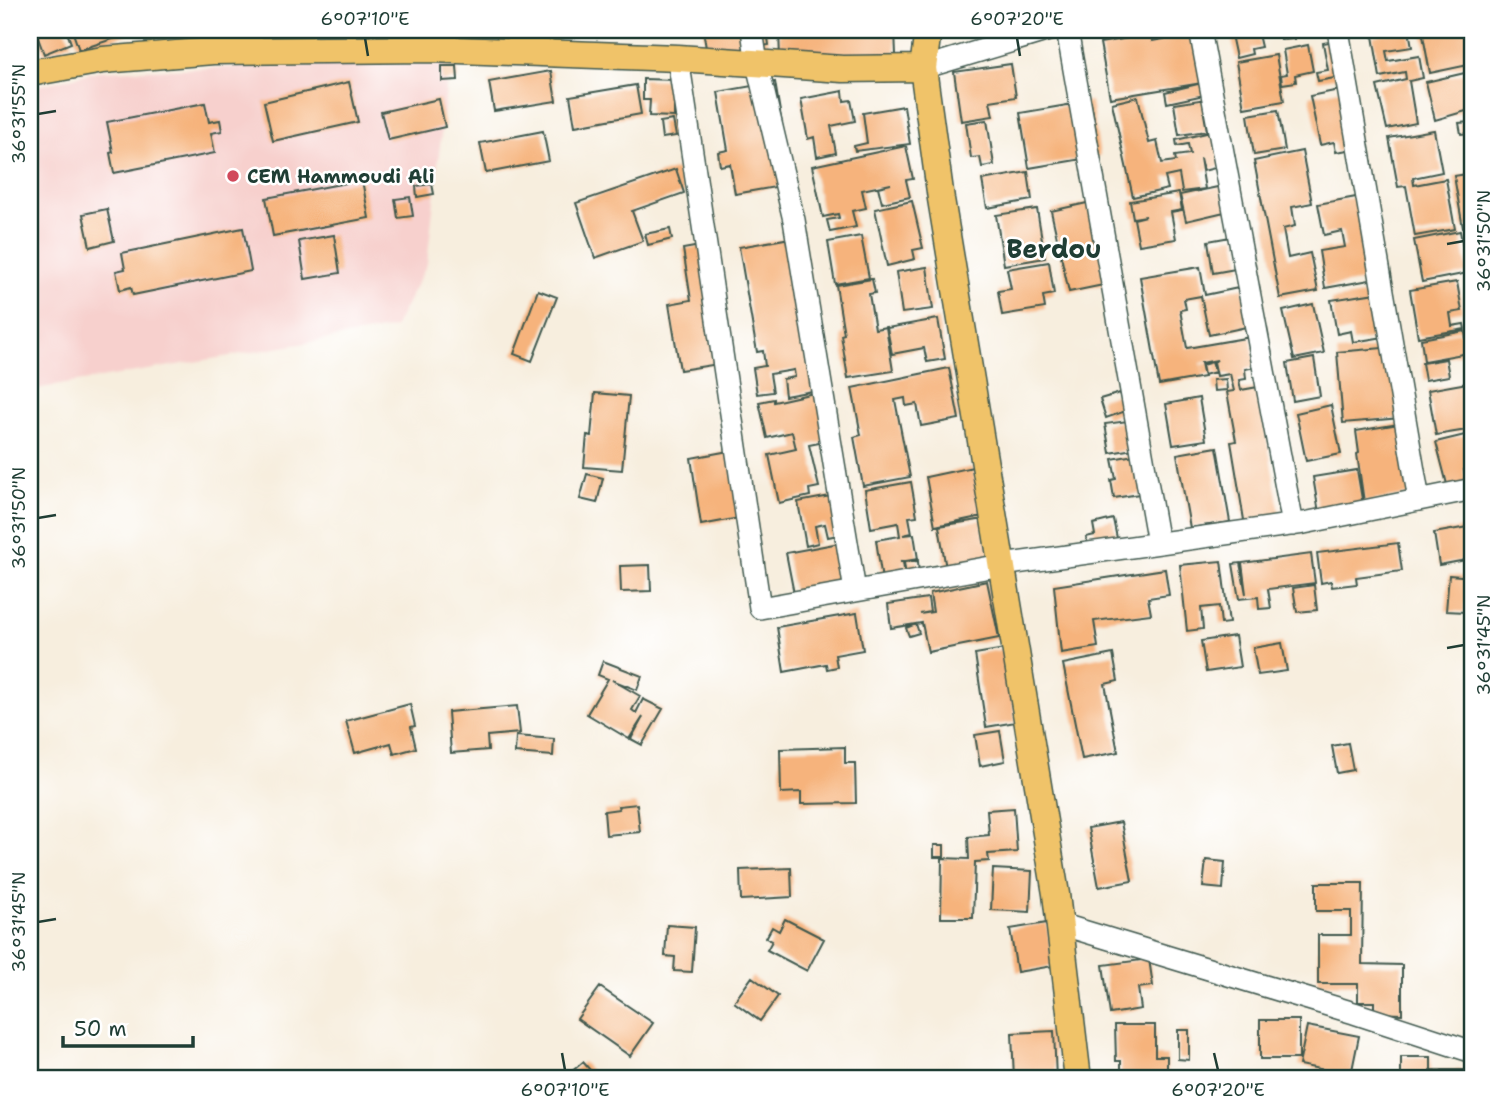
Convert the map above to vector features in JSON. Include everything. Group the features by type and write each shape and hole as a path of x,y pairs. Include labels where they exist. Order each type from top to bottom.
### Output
{"main road":[{"path":"928,30 923,68 941,199 1060,924 1078,1079"},
{"path":"30,73 103,60 213,51 431,49 678,58 843,69 923,68"}],"street":[{"path":"752,30 757,64 794,220 855,591"},
{"path":"923,68 1049,30"},
{"path":"1067,30 1158,543"},
{"path":"1200,30 1293,525"},
{"path":"1338,30 1419,500"},
{"path":"678,58 760,608 1002,565 1293,525 1473,489"},
{"path":"1060,924 1473,1052"}],"shaded area":[{"name":"CEM Hammoudi Ali","path":"449,62 427,264 394,328 30,390 30,88 98,71"}],"building":[{"path":"35,30 66,30 71,43 44,54"},
{"path":"72,30 140,30 79,50"},
{"path":"703,30 767,30 769,45 707,54"},
{"path":"779,30 895,30 896,55 780,59"},
{"path":"1027,30 1027,35 969,32"},
{"path":"1230,30 1257,30 1261,47 1251,49 1252,54 1236,58"},
{"path":"1281,30 1294,30 1294,39 1281,40"},
{"path":"1409,30 1412,47 1386,51 1388,61 1419,56 1423,78 1409,81 1416,123 1387,129 1377,86 1406,79 1405,72 1380,77 1373,36"},
{"path":"1422,30 1473,30 1473,64 1430,73"},
{"path":"1201,32 1209,94 1167,103 1165,92 1202,83 1110,98 1100,43 1151,34 1152,41"},
{"path":"1335,41 1340,77 1318,81 1316,72 1328,70 1323,43"},
{"path":"1308,45 1313,71 1295,75 1296,82 1282,84 1281,75 1287,74 1283,50"},
{"path":"1276,55 1284,101 1244,108 1236,62"},
{"path":"1011,64 1016,97 990,101 993,116 961,121 954,72"},
{"path":"442,66 457,66 458,80 442,81"},
{"path":"551,71 556,101 494,111 489,82"},
{"path":"1469,72 1473,109 1435,120 1426,82"},
{"path":"643,79 674,80 674,117 649,116 650,100 643,100"},
{"path":"349,82 358,122 273,141 264,102"},
{"path":"775,82 792,184 735,194 730,164 720,166 718,152 728,150 718,92"},
{"path":"636,85 641,114 575,126 570,96"},
{"path":"1349,88 1359,136 1346,139 1348,150 1336,152 1334,142 1320,145 1310,96"},
{"path":"843,91 844,101 851,100 855,121 831,126 836,153 817,157 814,137 808,139 801,99"},
{"path":"1138,97 1149,143 1157,141 1162,163 1176,161 1175,156 1190,154 1188,144 1177,146 1176,140 1215,131 1223,166 1203,171 1200,158 1205,189 1182,192 1179,174 1165,177 1168,189 1133,197 1112,103"},
{"path":"1213,98 1215,112 1204,114 1207,131 1179,135 1174,104"},
{"path":"439,99 445,127 388,140 381,112"},
{"path":"1091,101 1100,156 1029,168 1020,113"},
{"path":"205,103 209,122 220,120 222,131 211,133 215,153 114,173 107,122"},
{"path":"904,106 910,144 855,151 854,146 867,143 863,113"},
{"path":"1278,110 1285,150 1254,155 1248,115"},
{"path":"673,120 676,136 662,138 660,122"},
{"path":"987,120 994,165 982,167 980,157 971,158 966,123"},
{"path":"1470,122 1471,133 1461,134 1459,123"},
{"path":"1434,130 1442,172 1413,178 1414,185 1446,179 1455,229 1415,236 1406,186 1398,187 1389,138"},
{"path":"543,131 549,161 486,173 480,143"},
{"path":"906,146 913,179 906,180 910,197 882,203 878,187 891,184 862,190 866,208 852,211 856,227 830,232 827,220 839,218 838,214 823,217 812,166"},
{"path":"1302,151 1312,203 1292,207 1295,226 1283,229 1288,258 1310,253 1318,291 1280,298 1254,161"},
{"path":"676,169 684,193 632,211 643,241 595,258 576,203"},
{"path":"1028,172 1032,200 987,208 982,180"},
{"path":"1473,173 1473,226 1463,228 1454,176"},
{"path":"362,180 369,218 273,236 266,198"},
{"path":"432,184 434,194 417,197 416,186"},
{"path":"1227,185 1233,210 1186,221 1180,195"},
{"path":"1179,193 1182,210 1171,212 1176,239 1139,245 1134,219 1146,216 1133,218 1130,201"},
{"path":"1367,195 1381,278 1325,288 1319,251 1345,247 1342,231 1324,235 1318,204"},
{"path":"410,197 413,216 398,218 395,199"},
{"path":"912,201 923,248 913,250 915,259 887,266 875,209"},
{"path":"1096,201 1113,283 1069,292 1051,211"},
{"path":"107,209 114,241 90,247 83,214"},
{"path":"1037,209 1045,258 1004,265 996,215"},
{"path":"243,228 251,271 133,295 131,287 120,290 116,271 125,269 122,253"},
{"path":"670,229 672,239 648,245 645,234"},
{"path":"1460,231 1468,273 1422,282 1414,240"},
{"path":"334,235 340,273 305,279 299,241"},
{"path":"802,236 829,388 785,396 783,379 795,377 794,370 770,374 773,392 757,394 753,368 765,366 763,351 757,352 739,247"},
{"path":"861,236 869,278 835,284 828,242"},
{"path":"1236,236 1241,268 1213,273 1208,241"},
{"path":"706,245 725,363 680,370 669,304 691,300 683,249"},
{"path":"1049,262 1054,294 1043,296 1045,308 1002,315 998,291 1011,289 1007,269"},
{"path":"927,267 933,309 902,313 896,272"},
{"path":"1200,267 1205,295 1243,287 1251,326 1209,335 1201,296 1184,299 1186,309 1180,310 1187,348 1251,337 1256,367 1245,369 1246,379 1239,380 1241,390 1258,387 1281,519 1245,526 1231,442 1236,441 1227,392 1234,391 1230,374 1217,376 1214,362 1217,360 1201,363 1204,377 1159,385 1140,277"},
{"path":"872,279 875,293 869,294 875,329 886,327 893,371 848,378 836,285"},
{"path":"1457,282 1462,311 1450,313 1452,326 1464,324 1465,329 1418,337 1410,290"},
{"path":"538,290 557,297 532,361 514,354"},
{"path":"1382,292 1390,336 1353,342 1351,331 1337,334 1331,300"},
{"path":"1313,304 1324,353 1294,359 1283,311"},
{"path":"938,319 945,359 927,362 924,348 892,354 887,328"},
{"path":"1465,331 1468,353 1424,361 1421,339"},
{"path":"1394,347 1401,418 1343,423 1337,352"},
{"path":"1314,358 1320,396 1293,401 1287,363"},
{"path":"1446,359 1449,376 1425,380 1422,363"},
{"path":"1212,362 1215,372 1204,375 1202,365"},
{"path":"949,368 959,419 921,426 917,404 906,406 905,398 895,400 910,477 863,486 854,437 861,435 852,388"},
{"path":"1226,379 1227,390 1214,391 1213,380"},
{"path":"1473,382 1473,407 1470,408 1473,429 1436,435 1428,390"},
{"path":"823,391 834,440 809,445 819,487 809,489 810,496 779,503 769,455 796,449 792,432 767,438 759,402 774,399 774,402"},
{"path":"595,393 629,396 622,470 584,467 587,435 591,436"},
{"path":"1120,393 1126,411 1106,418 1100,399"},
{"path":"1199,398 1206,440 1173,445 1166,404"},
{"path":"1331,405 1341,454 1306,461 1296,413"},
{"path":"1135,420 1139,448 1110,453 1105,424"},
{"path":"1405,423 1410,495 1364,502 1356,431"},
{"path":"1473,433 1473,468 1464,470 1467,484 1448,488 1436,442"},
{"path":"1217,447 1230,522 1190,528 1177,454"},
{"path":"729,451 739,518 701,525 691,458"},
{"path":"1145,453 1152,492 1114,498 1111,480 1116,479 1112,459"},
{"path":"973,467 983,516 935,526 926,477"},
{"path":"1357,470 1363,505 1319,513 1313,477"},
{"path":"587,474 603,478 597,503 580,499"},
{"path":"911,482 917,516 909,517 912,533 903,535 914,534 918,559 900,562 903,562 905,577 882,580 876,540 900,536 898,523 871,528 865,490"},
{"path":"836,495 843,534 828,537 825,524 815,526 818,543 806,546 798,502"},
{"path":"985,519 992,568 947,575 939,526"},
{"path":"1113,519 1118,543 1089,549 1086,537 1095,535 1093,524"},
{"path":"1473,526 1473,566 1467,567 1466,560 1439,565 1434,533"},
{"path":"845,542 853,585 796,604 786,553"},
{"path":"1398,543 1402,571 1356,577 1357,584 1332,587 1331,581 1321,583 1317,553"},
{"path":"1311,554 1315,583 1268,589 1271,608 1259,609 1258,597 1239,599 1233,564 1240,563 1246,594 1242,563"},
{"path":"918,561 919,576 906,577 904,562"},
{"path":"1221,561 1229,623 1221,624 1219,606 1201,608 1203,629 1187,631 1180,565"},
{"path":"650,565 651,591 621,592 620,566"},
{"path":"1165,569 1169,595 1148,598 1151,614 1094,621 1098,647 1061,653 1054,586"},
{"path":"1449,575 1473,577 1473,604 1465,603 1465,612 1446,611"},
{"path":"987,581 999,638 928,652 922,623 891,628 888,604 928,598 930,612 920,614 933,612 930,593"},
{"path":"1314,585 1317,610 1297,612 1293,588"},
{"path":"857,613 863,650 835,655 837,667 827,669 826,664 784,672 777,627"},
{"path":"916,624 919,633 909,636 906,628"},
{"path":"1235,636 1240,667 1206,672 1201,641"},
{"path":"1282,643 1287,671 1258,675 1253,648"},
{"path":"1005,649 1016,722 986,727 975,654"},
{"path":"1113,654 1118,681 1105,684 1118,752 1082,759 1063,664"},
{"path":"603,661 642,676 637,690 612,680 640,696 632,710 636,713 643,699 663,709 642,745 631,739 643,717 629,739 587,714 608,679 598,675"},
{"path":"410,704 415,726 411,727 416,748 394,754 391,743 355,753 346,721"},
{"path":"517,706 520,733 487,736 488,750 451,753 448,712"},
{"path":"1000,731 1005,761 980,766 975,735"},
{"path":"516,736 554,739 553,756 515,753"},
{"path":"1348,743 1353,770 1337,773 1332,746"},
{"path":"845,747 845,763 855,763 856,803 801,804 801,792 781,793 780,749"},
{"path":"637,804 640,832 606,835 604,811"},
{"path":"1014,808 1017,852 988,854 989,861 975,862 973,918 941,918 942,858 969,859 968,837 989,835 987,810"},
{"path":"1121,822 1132,881 1099,887 1088,828"},
{"path":"934,845 944,845 944,857 934,857"},
{"path":"1206,860 1225,862 1223,889 1203,887"},
{"path":"791,868 792,897 741,900 740,870"},
{"path":"993,869 1032,871 1030,912 991,910"},
{"path":"1316,883 1363,883 1362,964 1402,965 1402,1014 1374,1013 1374,1002 1358,1002 1358,984 1318,984 1318,935 1351,935 1351,911 1316,911"},
{"path":"785,919 824,939 807,971 767,950 772,941 766,938 772,927 779,931"},
{"path":"1047,923 1053,966 1017,972 1010,929"},
{"path":"667,925 695,927 692,972 674,971 675,957 665,956"},
{"path":"1149,959 1153,986 1138,988 1141,1009 1110,1014 1103,965"},
{"path":"752,977 778,996 760,1021 734,1002"},
{"path":"600,987 653,1023 630,1056 577,1019"},
{"path":"1260,1020 1299,1020 1299,1059 1260,1059"},
{"path":"1115,1025 1155,1025 1155,1056 1167,1056 1167,1079 1121,1079 1121,1061 1116,1061"},
{"path":"1307,1026 1359,1036 1351,1075 1299,1065"},
{"path":"1178,1030 1189,1030 1189,1060 1178,1059"},
{"path":"1054,1031 1056,1079 1014,1079 1012,1033"},
{"path":"1401,1057 1431,1057 1431,1070 1464,1070 1464,1079 1401,1079"},
{"path":"583,1062 598,1079 563,1079"}],"place":[{"name":"CEM Hammoudi Ali","path":"233,176"}],"district":[{"name":"Berdou","path":"1054,248"}]}
